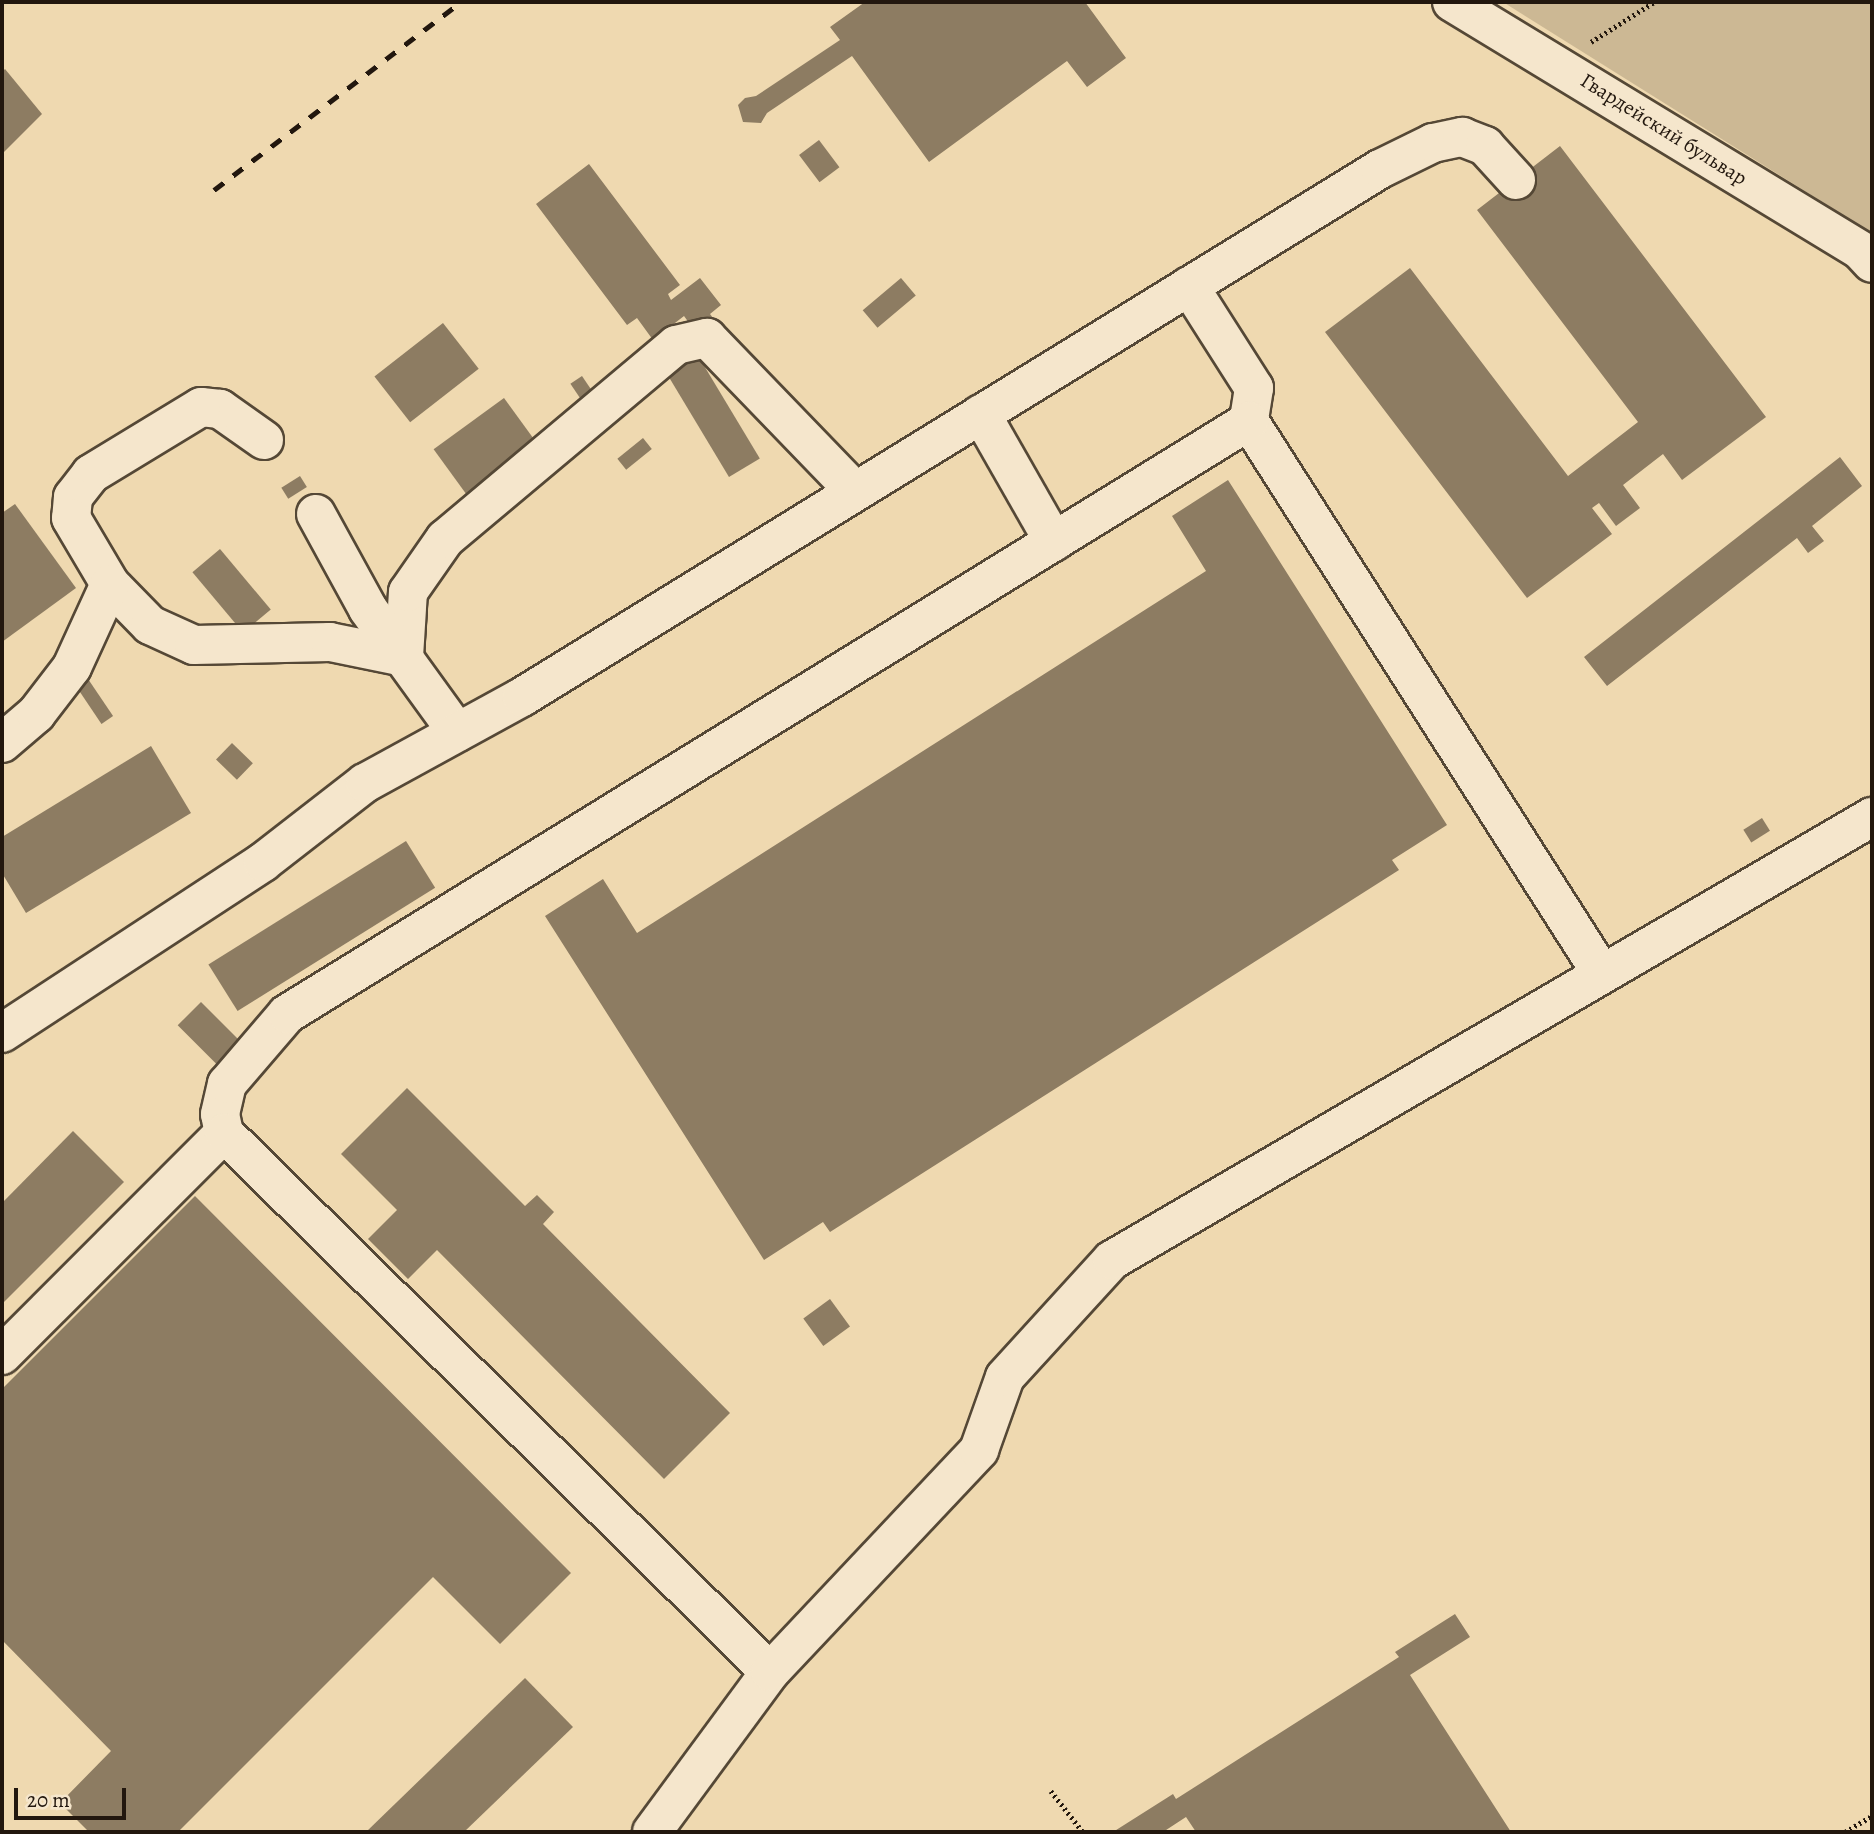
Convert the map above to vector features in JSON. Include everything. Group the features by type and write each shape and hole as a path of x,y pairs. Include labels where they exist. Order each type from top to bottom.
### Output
{"street":[{"name":"Гвардейский бульвар","path":"1452,2 1558,64 1861,251 1872,263"},
{"path":"2,1033 263,862 365,783 457,732 1380,169 1433,143 1462,137 1485,146 1516,180"},
{"path":"1189,286 1254,388 1249,421 1602,974"},
{"path":"404,657 408,592 446,539 676,345 707,338 855,491"},
{"path":"264,440 220,409 201,407 92,474 74,497 71,517 110,584 150,625 194,645 330,642 404,657"},
{"path":"981,414 1054,542"},
{"path":"770,1672 224,1133 220,1114 227,1084 287,1014 1249,421"},
{"path":"316,514 368,609 457,732"},
{"path":"2,743 36,714 72,667 110,584"},
{"path":"652,1832 770,1672 979,1450 1005,1377 1112,1260 1872,817"},
{"path":"2,1355 224,1133"}],"path":[{"path":"1558,64 1654,2"},
{"path":"1051,1791 1083,1832"},
{"path":"1845,1832 1872,1816"}],"shaded area":[{"path":"1503,2 1872,2 1872,233"}],"building":[{"path":"865,2 1085,2 1126,58 1087,87 1067,61 929,162 852,56 767,113 761,123 743,122 738,105 745,98 756,96 840,40 830,27"},
{"path":"5,69 42,114 2,154 2,72"},
{"path":"819,140 839,167 819,182 799,155"},
{"path":"1560,146 1766,417 1682,480 1663,454 1623,485 1640,508 1616,526 1599,503 1592,508 1612,534 1527,598 1325,332 1410,268 1568,476 1638,422 1477,210"},
{"path":"589,164 680,285 668,294 671,300 700,278 721,305 710,314 713,318 692,327 684,316 653,340 637,318 627,325 536,204"},
{"path":"901,278 916,296 877,328 863,310"},
{"path":"443,323 479,369 410,422 374,377"},
{"path":"697,354 760,459 729,477 666,373"},
{"path":"582,376 594,394 583,402 570,384"},
{"path":"504,398 537,443 467,494 434,449"},
{"path":"643,438 652,449 626,470 617,459"},
{"path":"1840,457 1862,486 1812,526 1824,541 1808,553 1797,538 1607,686 1584,657"},
{"path":"300,476 307,487 288,499 281,488"},
{"path":"1228,480 1447,825 1392,860 1399,870 830,1232 823,1222 764,1260 545,916 603,879 637,933 1206,571 1172,516"},
{"path":"15,504 76,588 2,642 2,513"},
{"path":"220,549 271,610 243,633 192,572"},
{"path":"84,673 113,716 101,724 72,681"},
{"path":"232,743 253,763 237,780 216,760"},
{"path":"151,746 191,813 26,913 2,873 2,837"},
{"path":"1762,818 1770,831 1751,842 1743,830"},
{"path":"406,841 435,888 238,1011 208,964"},
{"path":"201,1002 242,1043 219,1066 178,1025"},
{"path":"407,1088 525,1206 537,1195 554,1212 543,1224 730,1413 664,1479 437,1250 408,1279 368,1239 397,1210 341,1154"},
{"path":"73,1131 124,1182 2,1304 2,1203"},
{"path":"195,1196 571,1573 500,1644 433,1577 178,1832 89,1832 60,1803 111,1751 2,1640 2,1389"},
{"path":"830,1299 850,1327 823,1346 803,1318"},
{"path":"1455,1614 1470,1637 1410,1675 1511,1832 1196,1832 1186,1817 1163,1832 1113,1832 1173,1794 1176,1799 1399,1657 1395,1652"},
{"path":"525,1678 573,1727 464,1832 366,1832"}],"railway":[{"path":"214,190 461,2"}]}
